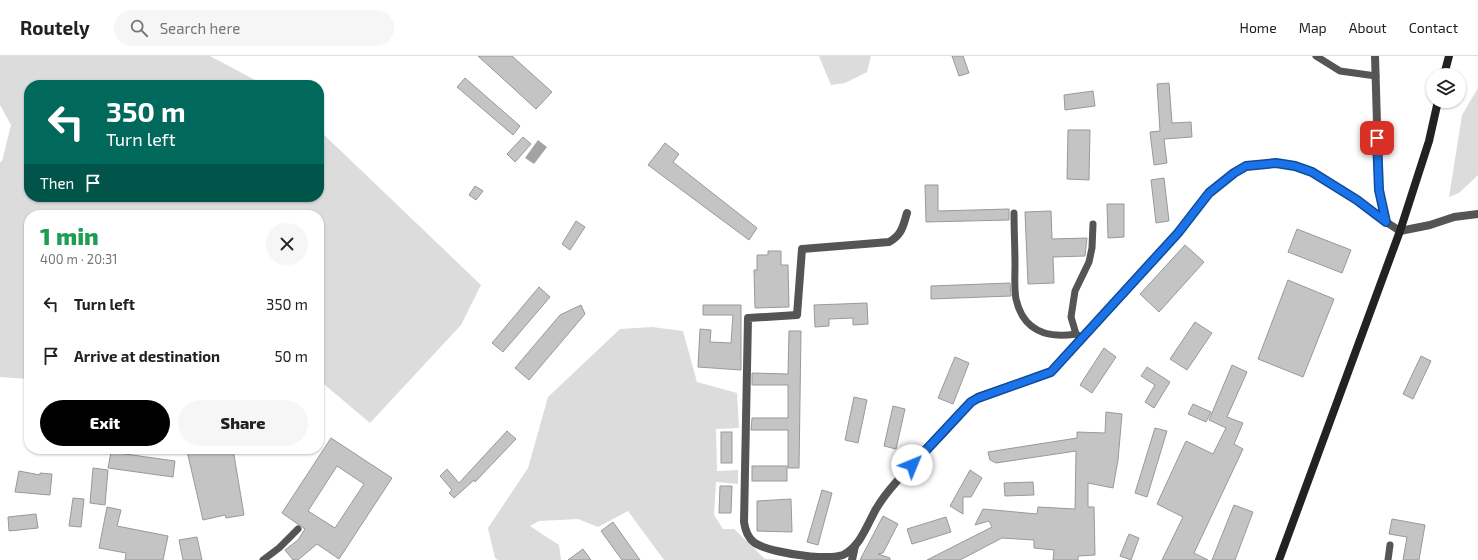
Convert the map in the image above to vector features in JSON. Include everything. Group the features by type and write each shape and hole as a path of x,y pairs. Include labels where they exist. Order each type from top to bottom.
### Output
{"street":[{"path":"1375,56 1379,190 1386,222"},
{"path":"1446,68 1449,56"},
{"path":"1279,560 1400,231 1429,141 1436,108"},
{"path":"852,560 855,546 880,504 901,476 934,443 971,402 978,398 1051,372 1079,336 1178,233 1209,193 1234,173 1246,166 1276,163 1295,166 1306,170 1357,200 1400,231 1430,225 1454,217 1478,214"},
{"path":"855,546 842,556 819,559 776,551 754,543 746,535 744,522 748,318 798,315 802,249 889,242 897,237 902,230 907,213"}],"lane":[{"path":"1316,56 1340,71 1376,76"},
{"path":"1014,213 1016,298 1021,315 1032,327 1044,334 1079,336 1071,317 1075,291 1089,262 1092,248 1093,224"},
{"path":"263,560 279,548 298,529"},
{"path":"1388,560 1390,545"}],"shaded area":[{"path":"0,56 210,56 255,80 24,80 24,202 324,202 324,135 481,285 461,325 370,423 324,384 324,210 24,210 24,379 0,377 0,162 2,161 11,125 0,105"},
{"path":"819,56 871,56 867,72 845,83 831,85"},
{"path":"1478,88 1478,175 1459,193 1449,197 1462,115"},
{"path":"538,140 547,147 534,164 525,158"},
{"path":"652,327 683,331 697,382 737,393 739,428 716,429 717,471 738,470 738,484 716,482 714,515 723,529 734,529 765,559 783,560 664,560 628,511 598,527 578,519 539,521 530,526 559,545 561,560 498,560 495,558 488,528 528,468 548,397 620,329"}],"building":[{"path":"478,56 512,56 552,92 536,109"},
{"path":"952,56 963,56 969,73 959,76"},
{"path":"465,78 520,126 513,135 457,87"},
{"path":"1169,83 1172,123 1191,122 1192,137 1164,139 1167,163 1154,165 1150,132 1160,131 1157,84"},
{"path":"1093,91 1095,106 1065,110 1064,95"},
{"path":"1068,130 1090,130 1089,180 1067,179"},
{"path":"523,137 531,144 515,162 507,154"},
{"path":"665,143 679,154 673,162 757,228 749,240 648,165"},
{"path":"1164,178 1169,221 1156,223 1151,180"},
{"path":"925,185 938,185 938,211 1009,209 1009,220 926,222"},
{"path":"475,186 483,191 476,200 469,195"},
{"path":"1107,204 1124,204 1124,237 1108,238"},
{"path":"1051,211 1052,239 1087,238 1085,256 1053,257 1054,283 1028,284 1025,212"},
{"path":"576,221 585,227 570,250 562,244"},
{"path":"1297,229 1351,250 1342,273 1288,252"},
{"path":"1185,245 1204,262 1159,312 1140,294"},
{"path":"768,251 781,251 781,265 788,265 789,307 755,308 754,270 757,270 757,255 768,255"},
{"path":"1288,280 1334,299 1303,377 1258,359"},
{"path":"1010,283 1011,296 931,299 931,286"},
{"path":"539,287 550,297 503,352 492,343"},
{"path":"867,303 868,324 853,325 853,318 829,319 829,326 815,327 814,305"},
{"path":"581,305 585,314 529,380 515,368 560,315"},
{"path":"703,305 741,305 741,370 698,367 700,329 711,330 710,342 731,343 733,315 703,315"},
{"path":"1195,322 1212,333 1187,370 1170,359"},
{"path":"789,331 801,331 799,468 788,468 788,430 751,430 752,418 788,418 788,385 752,385 752,373 788,374"},
{"path":"1104,348 1116,357 1092,393 1080,385"},
{"path":"1421,356 1431,361 1413,399 1403,394"},
{"path":"955,357 969,363 953,404 938,398"},
{"path":"1232,365 1247,372 1227,417 1243,423 1234,444 1243,449 1194,553 1208,560 1162,560 1183,517 1157,504 1186,441 1213,454 1226,428 1209,420"},
{"path":"1147,367 1170,382 1154,408 1145,402 1155,385 1141,376"},
{"path":"854,397 867,400 858,443 845,440"},
{"path":"1193,404 1211,412 1206,422 1188,414"},
{"path":"893,406 905,409 896,449 884,446"},
{"path":"1106,412 1122,414 1118,460 1113,488 1088,483 1088,507 1094,507 1095,555 1078,556 1078,560 1053,560 1054,550 1034,548 1034,540 1002,538 960,560 927,560 992,527 989,521 975,525 983,509 1037,514 1038,507 1075,509 1076,451 996,463 990,460 988,452 1077,438 1077,432 1105,433"},
{"path":"1155,428 1167,431 1147,497 1135,493"},
{"path":"507,431 516,439 475,482 474,480 454,498 449,493 452,490 440,476 447,469 459,483"},
{"path":"721,432 732,432 732,463 721,463"},
{"path":"331,438 392,478 339,559 317,544 298,560 293,560 285,550 298,540 305,529 282,513 321,454 324,454 324,449","holes":["337,466 364,484 335,528 308,511"]},
{"path":"111,454 125,454 175,461 173,477 108,468"},
{"path":"188,454 234,454 244,515 226,518 225,515 203,520"},
{"path":"752,466 787,466 787,481 752,481"},
{"path":"93,468 108,470 105,505 90,503"},
{"path":"970,470 982,478 971,497 963,497 963,514 950,506"},
{"path":"19,471 40,475 40,473 52,474 50,495 15,492"},
{"path":"1033,482 1034,495 1005,496 1004,483"},
{"path":"720,486 732,486 731,513 719,513"},
{"path":"822,490 832,493 818,545 807,542"},
{"path":"73,498 84,499 81,527 69,526"},
{"path":"791,499 792,532 757,531 757,501"},
{"path":"1234,505 1253,512 1235,560 1212,560"},
{"path":"107,507 121,510 117,526 168,536 163,560 125,560 126,553 99,548"},
{"path":"36,514 38,528 9,531 8,517"},
{"path":"883,516 898,524 883,553 878,554 890,558 890,560 860,560"},
{"path":"946,517 951,532 912,544 907,529"},
{"path":"1392,519 1425,525 1419,560 1403,560 1407,537 1389,534"},
{"path":"613,522 640,560 622,560 601,531"},
{"path":"1129,534 1139,538 1131,560 1120,556"},
{"path":"197,537 202,560 183,560 179,540"},
{"path":"583,549 591,560 568,560"}],"route":[{"path":"912,465 971,402 978,398 1038,378 1051,372 1178,233 1209,193 1234,173 1246,166 1276,163 1295,166 1312,172 1357,200 1386,222 1379,190 1377,138"}]}
